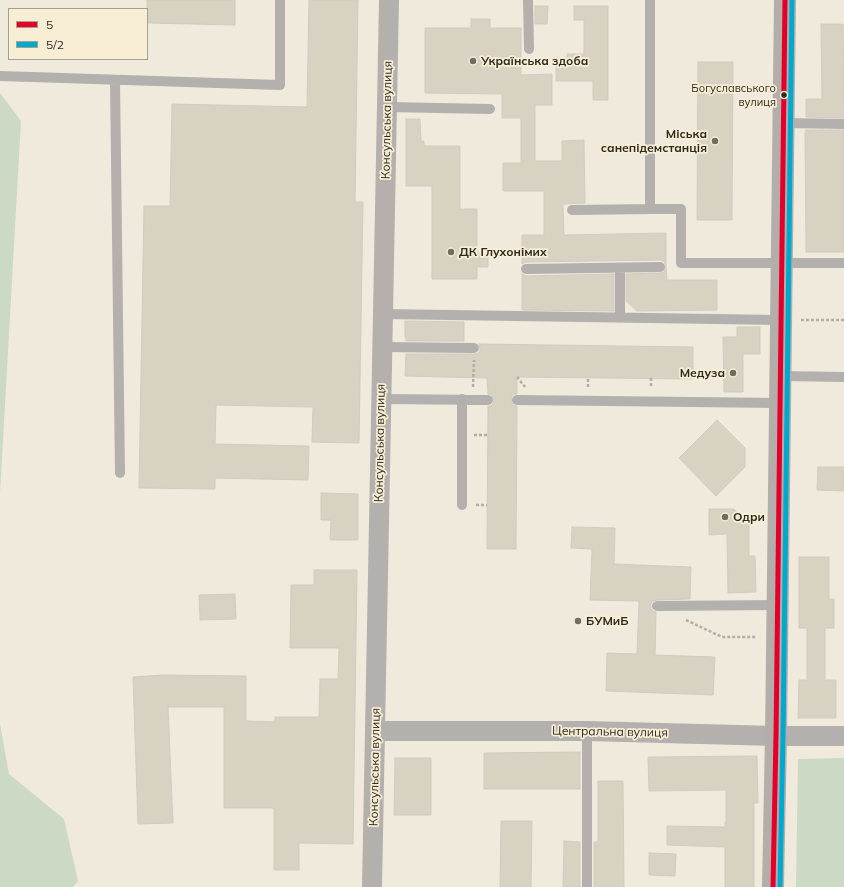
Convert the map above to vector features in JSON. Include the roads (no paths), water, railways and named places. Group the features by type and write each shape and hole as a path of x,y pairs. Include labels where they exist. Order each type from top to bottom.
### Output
{"main road":[{"path":"773,887 778,637 785,0"}],"street":[{"name":"Консульська вулиця","path":"372,887 389,0"},
{"name":"Центральна вулиця","path":"375,731 588,731 776,736 844,736"}],"lane":[{"path":"0,76 280,85 280,0"},
{"path":"528,0 529,48"},
{"path":"650,0 650,209"},
{"path":"115,80 120,473"},
{"path":"387,108 490,110"},
{"path":"783,123 844,124"},
{"path":"572,210 681,209 681,262 844,263"},
{"path":"526,269 660,267"},
{"path":"620,268 620,318"},
{"path":"383,314 781,320"},
{"path":"382,347 474,348"},
{"path":"780,376 844,377"},
{"path":"381,399 488,400"},
{"path":"462,399 462,505"},
{"path":"517,400 780,403"},
{"path":"657,606 778,605"},
{"path":"587,887 588,731"}],"place":[{"name":"Українська здоба","path":"473,61"},
{"name":"Богуславського вулиця","path":"784,95"},
{"name":"Міська санепідемстанція","path":"715,141"},
{"name":"ДК Глухонімих","path":"451,252"},
{"name":"Медуза","path":"733,373"},
{"name":"Одри","path":"725,517"},
{"name":"БУМиБ","path":"578,621"}]}
